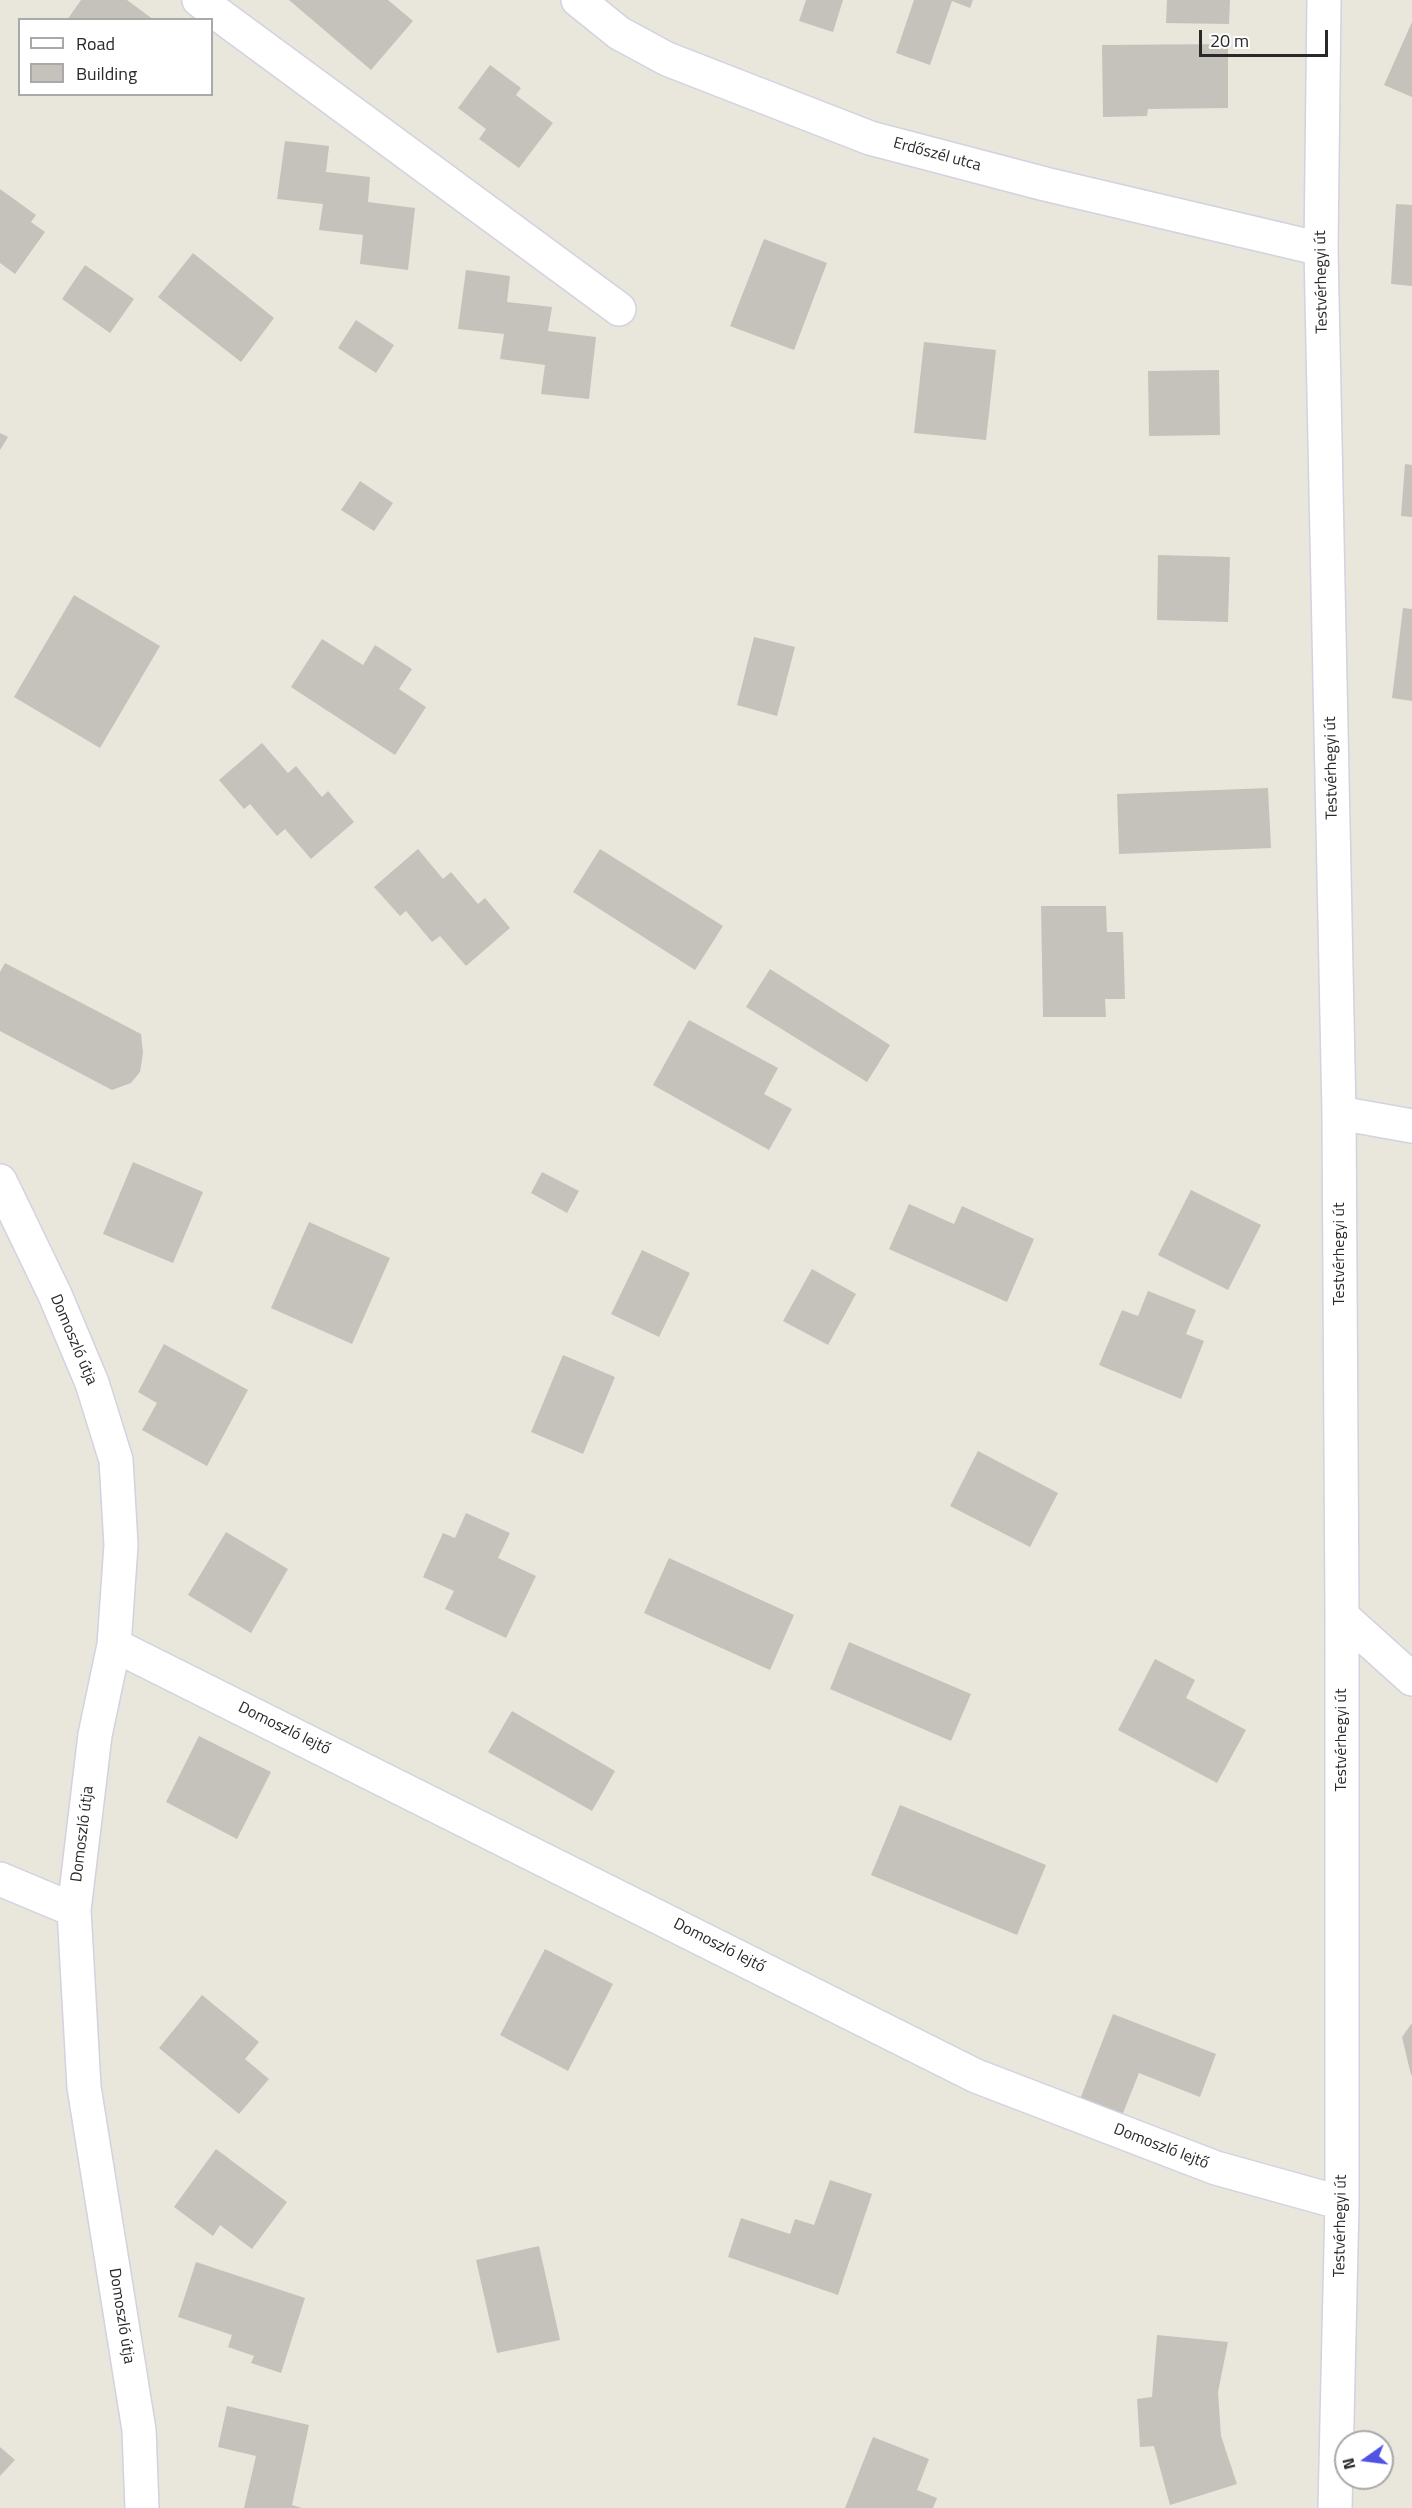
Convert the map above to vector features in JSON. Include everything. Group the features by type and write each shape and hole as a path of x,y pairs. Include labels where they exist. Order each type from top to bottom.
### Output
{"street":[{"path":"200,0 620,309"},
{"name":"Erdőszél utca","path":"578,0 619,33 668,59 870,138 1045,184 1321,249"},
{"name":"Testvérhegyi út","path":"1324,0 1321,249 1339,1113 1342,1616 1342,2203 1335,2508"},
{"path":"1339,1113 1412,1126"},
{"name":"Domoszló útja","path":"0,1180 55,1295 92,1383 116,1460 121,1545 114,1645 95,1735 74,1910 84,2087 139,2430 142,2508"},
{"path":"1342,1616 1412,1679"},
{"name":"Domoszló lejtő","path":"114,1645 976,2076 1216,2169 1342,2203"},
{"path":"0,1879 74,1910"}],"building":[{"path":"81,0 127,0 151,18 68,18"},
{"path":"289,0 388,0 413,21 371,70"},
{"path":"806,0 843,0 833,32 799,21"},
{"path":"914,0 973,0 970,8 952,1 930,65 896,53"},
{"path":"1167,0 1230,0 1229,24 1166,23"},
{"path":"1412,22 1412,97 1384,85"},
{"path":"1228,44 1228,108 1148,109 1147,116 1103,117 1102,45"},
{"path":"490,65 521,88 516,95 553,123 519,168 479,139 486,129 458,108"},
{"path":"285,141 329,146 326,172 370,177 368,202 415,208 408,270 360,264 363,235 319,230 323,204 277,199"},
{"path":"0,189 36,215 31,222 45,232 15,274 0,263"},
{"path":"1396,204 1412,205 1412,286 1391,284"},
{"path":"764,239 827,263 794,350 730,326"},
{"path":"193,253 274,318 241,362 158,297"},
{"path":"85,265 134,299 110,333 62,299"},
{"path":"466,270 510,276 507,302 552,307 548,331 596,337 589,399 541,394 545,365 500,359 504,334 458,329"},
{"path":"356,320 394,345 376,373 338,348"},
{"path":"924,342 996,350 986,440 914,433"},
{"path":"1219,370 1220,435 1149,436 1148,371"},
{"path":"0,433 8,437 0,450"},
{"path":"1405,464 1412,465 1412,517 1401,516"},
{"path":"360,481 393,503 374,531 341,510"},
{"path":"1158,555 1230,557 1228,622 1157,620"},
{"path":"74,595 160,646 100,748 14,697"},
{"path":"1403,608 1412,609 1412,701 1392,698"},
{"path":"754,637 795,647 777,716 737,705"},
{"path":"322,639 363,665 375,645 412,669 399,689 426,707 395,755 291,687"},
{"path":"262,743 288,773 296,766 322,797 328,791 354,822 311,859 285,829 277,836 250,804 244,809 219,780"},
{"path":"1268,788 1271,848 1119,854 1117,794"},
{"path":"418,849 443,879 451,872 478,904 485,898 510,928 466,966 440,936 432,942 406,911 400,916 374,887"},
{"path":"600,849 723,926 695,970 573,892"},
{"path":"1041,906 1106,906 1107,932 1123,932 1125,999 1105,999 1106,1017 1043,1017"},
{"path":"5,963 141,1034 143,1053 140,1072 131,1083 112,1090 0,1031 0,972"},
{"path":"770,969 890,1045 867,1082 746,1007"},
{"path":"689,1020 778,1068 764,1094 792,1109 769,1150 653,1085"},
{"path":"133,1162 203,1192 173,1263 103,1234"},
{"path":"542,1172 579,1191 567,1213 531,1193"},
{"path":"1191,1190 1261,1225 1228,1290 1158,1255"},
{"path":"909,1204 954,1224 962,1206 1034,1239 1007,1302 889,1249"},
{"path":"309,1222 390,1258 352,1344 271,1308"},
{"path":"642,1250 690,1273 659,1337 611,1314"},
{"path":"812,1269 856,1294 828,1345 783,1321"},
{"path":"1148,1291 1196,1310 1186,1334 1204,1341 1181,1399 1099,1365 1122,1310 1138,1316"},
{"path":"164,1344 248,1390 207,1466 142,1430 157,1403 138,1392"},
{"path":"563,1355 615,1377 583,1454 531,1432"},
{"path":"978,1451 1058,1493 1030,1547 950,1506"},
{"path":"466,1513 510,1533 498,1558 536,1576 506,1638 445,1609 454,1591 423,1577 443,1533 455,1538"},
{"path":"226,1532 288,1569 251,1633 188,1595"},
{"path":"669,1558 794,1615 770,1670 644,1613"},
{"path":"849,1642 971,1694 951,1741 830,1689"},
{"path":"1155,1659 1195,1680 1186,1698 1246,1730 1217,1783 1118,1730"},
{"path":"512,1711 615,1771 592,1811 488,1752"},
{"path":"199,1736 271,1772 237,1839 166,1802"},
{"path":"900,1805 1046,1865 1017,1935 871,1875"},
{"path":"545,1949 613,1984 568,2071 500,2035"},
{"path":"202,1995 259,2042 245,2059 269,2079 239,2114 159,2048"},
{"path":"1113,2014 1216,2054 1200,2097 1139,2073 1119,2123 1077,2107"},
{"path":"1412,2023 1412,2075 1411,2075 1402,2037"},
{"path":"216,2149 287,2202 252,2249 220,2225 213,2236 174,2207"},
{"path":"830,2180 872,2194 838,2295 728,2257 741,2218 790,2234 795,2219 814,2225"},
{"path":"539,2246 560,2340 497,2353 476,2260"},
{"path":"196,2262 305,2298 281,2373 251,2363 254,2356 228,2347 232,2335 178,2317"},
{"path":"1157,2335 1228,2342 1218,2392 1221,2436 1237,2484 1170,2505 1154,2446 1140,2447 1137,2399 1152,2397"},
{"path":"227,2406 309,2425 292,2505 302,2508 244,2508 256,2456 218,2447"},
{"path":"873,2437 929,2459 917,2490 937,2498 933,2508 845,2508"},
{"path":"0,2447 15,2460 0,2476"}]}
